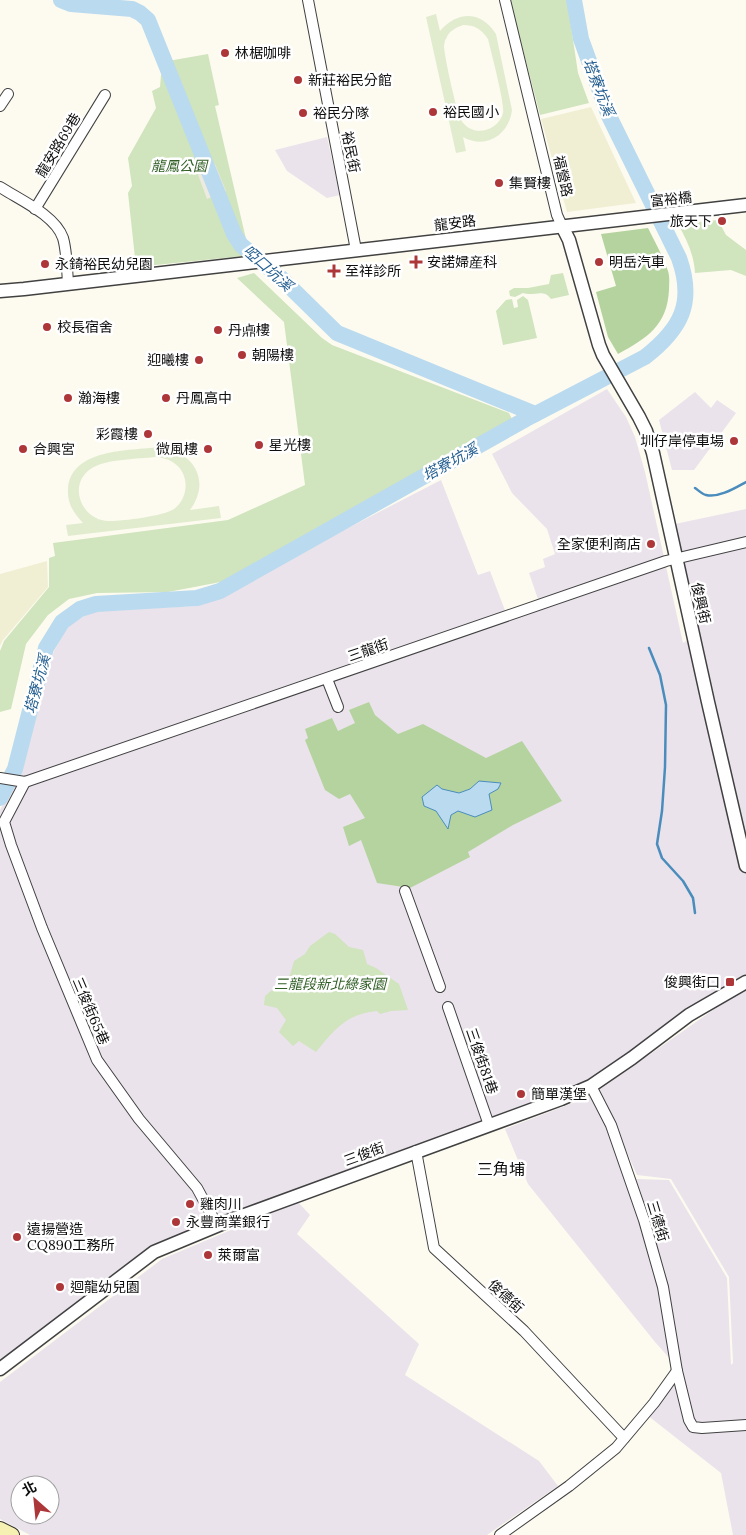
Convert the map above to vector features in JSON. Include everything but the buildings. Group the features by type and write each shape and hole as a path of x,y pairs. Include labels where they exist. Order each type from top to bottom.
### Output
{"main road":[{"path":"0,1529 12,1535"}],"street":[{"name":"裕民街","path":"308,0 356,250"},
{"name":"福營路","path":"505,0 557,215 569,240 603,355"},
{"path":"0,106 8,94"},
{"name":"龍安路69巷","path":"36,210 105,94"},
{"path":"0,187 36,210 59,228 63,239 68,284 0,290"},
{"name":"富裕橋","path":"640,217 746,205"},
{"name":"龍安路","path":"68,284 640,217"},
{"name":"俊興街","path":"603,355 646,431 657,469 746,866"},
{"name":"三龍街","path":"22,782 676,559 746,542"},
{"path":"327,679 338,708"},
{"path":"0,778 22,782"},
{"name":"三俊街65巷","path":"22,782 4,822 42,928 87,1039 102,1067 139,1119 198,1188 217,1225"},
{"path":"405,890 440,987"},
{"name":"三俊街","path":"0,1369 154,1252 217,1225 591,1086 689,1015 746,982"},
{"name":"三俊街81巷","path":"448,1007 489,1125"},
{"name":"三德街","path":"591,1086 611,1125 644,1220 663,1288 677,1371 689,1420 693,1427 702,1428 746,1425"},
{"name":"俊德街","path":"416,1151 434,1248 524,1331 624,1438"},
{"path":"500,1535 569,1486 616,1448 654,1403 677,1371"}],"shaded area":[{"path":"591,107 636,203 567,212 541,119"},
{"path":"327,137 340,195 327,198 287,171 275,150"},
{"path":"215,164 226,191 207,199 197,172"},
{"path":"607,389 626,417 635,437 645,472 683,643 700,632 675,524 746,509 746,1535 733,1535 721,1473 647,1415 680,1370 655,1342 528,1184 505,1129 591,1096 608,1126 619,1162 636,1179 669,1180 727,1278 731,1365 733,1363 729,1277 671,1179 637,1175 599,1090 716,1008 712,993 684,1010 587,1085 158,1246 0,1360 0,810 13,787 54,651 67,627 92,611 197,606 441,480 478,575 490,571 506,613 539,602 529,573 545,567 543,559 555,554 547,529 512,493 492,454"},
{"path":"695,392 711,408 717,400 736,413 694,470 672,470 659,420"},
{"path":"47,561 48,587 0,646 0,574"},
{"path":"298,1202 310,1215 297,1234 419,1344 405,1375 539,1461 558,1486 487,1535 30,1535 11,1525 60,1525 60,1475 10,1475 10,1524 0,1519 0,1382 162,1259"}],"green space":[{"path":"510,0 567,0 578,73 589,103 540,115"},
{"path":"436,14 440,31 447,24 461,17 476,17 490,26 496,34 512,110 510,119 501,133 488,141 472,141 463,137 466,151 456,153 426,17","holes":["463,25 477,28 488,39 502,99 503,113 500,119 496,125 484,130 472,129 461,120 448,72 445,41 453,30"]},
{"name":"龍鳳公園","path":"208,54 219,105 215,106 246,239 240,234 224,194 214,198 232,241 243,256 136,267 128,193 132,186 128,158 156,108 152,91 160,87 161,75 168,61"},
{"path":"718,220 726,235 746,250 746,276 731,270 695,273 690,248 678,224"},
{"path":"648,228 669,273 667,302 660,322 654,329 638,342 618,354 608,337 596,292 616,286 601,234"},
{"path":"254,273 322,338 332,345 509,413 512,419 226,581 168,592 97,593 69,599 48,615 26,644 11,709 0,712 0,651 4,641 49,587 49,558 55,556 53,543 228,520 305,485 284,322 237,278"},
{"path":"563,273 569,295 551,299 542,293 523,293 515,297 510,296 509,291 514,288 528,288 549,284 551,275"},
{"path":"523,296 528,300 537,338 503,345 496,311 506,300 512,299 514,308 518,307 517,300"},
{"path":"159,447 181,454 196,469 199,478 199,488 190,510 219,506 221,518 68,536 66,525 83,523 71,507 68,494 72,476 79,466 103,454","holes":["156,457 174,463 183,473 186,486 185,493 183,499 174,509 153,516 110,521 100,520 85,509 79,492 80,483 84,475 92,468 114,461"]},
{"path":"369,702 375,715 398,734 423,724 486,758 522,741 562,801 513,825 468,852 470,857 410,888 377,883 361,840 349,846 343,827 365,818 350,794 339,799 325,790 305,740 308,738 305,729 332,718 338,731 355,723 349,710"},
{"name":"三龍段新北綠家園","path":"329,932 335,934 349,947 363,950 367,964 399,984 408,1010 380,1014 377,1011 349,1019 335,1030 316,1052 299,1041 293,1046 279,1032 286,1020 277,1008 264,1005 265,996 290,975 294,961 305,954 310,946"}],"water":[{"path":"479,781 501,783 498,789 489,794 492,810 475,817 458,811 451,815 448,829 436,811 424,806 422,797 437,785 442,789 459,793 470,789"}],"waterway":[{"name":"啞口坑溪","path":"61,0 71,4 132,9 148,20 234,234 241,245 281,278 337,333 535,414"},
{"name":"塔寮坑溪","path":"0,798 15,769 46,648 62,622 80,609 96,604 197,598 220,591 526,419 645,357 668,336 676,325 685,302 686,289 679,258 609,116 581,39 574,0"},
{"path":"695,488 711,496 727,492 746,482"},
{"path":"649,648 660,675 666,705 665,767 662,811 657,844 662,858 683,881 693,898 695,913"}],"place":[{"name":"林椐咖啡","path":"225,53"},
{"name":"新莊裕民分館","path":"298,80"},
{"name":"裕民國小","path":"433,112"},
{"name":"裕民分隊","path":"303,113"},
{"name":"集賢樓","path":"499,183"},
{"name":"旅天下","path":"722,221"},
{"name":"安諾婦産科","path":"416,262"},
{"name":"明岳汽車","path":"599,262"},
{"name":"永錡裕民幼兒園","path":"45,264"},
{"name":"至祥診所","path":"334,271"},
{"name":"校長宿舍","path":"47,327"},
{"name":"丹鼑樓","path":"218,330"},
{"name":"朝陽樓","path":"242,355"},
{"name":"迎曦樓","path":"199,360"},
{"name":"瀚海樓","path":"68,398"},
{"name":"丹鳳高中","path":"166,398"},
{"name":"彩霞樓","path":"148,434"},
{"name":"圳仔岸停車場","path":"734,441"},
{"name":"星光樓","path":"259,445"},
{"name":"合興宮","path":"23,449"},
{"name":"微風樓","path":"208,449"},
{"name":"全家便利商店","path":"651,544"},
{"name":"俊興街口","path":"730,982"},
{"name":"簡單漢堡","path":"521,1094"},
{"name":"雞肉川","path":"190,1204"},
{"name":"永豐商業銀行","path":"176,1222"},
{"name":"遠揚營造 CQ890工務所","path":"17,1237"},
{"name":"萊爾富","path":"208,1255"},
{"name":"迴龍幼兒園","path":"60,1287"}],"district":[{"name":"三角埔","path":"501,1169"}]}
